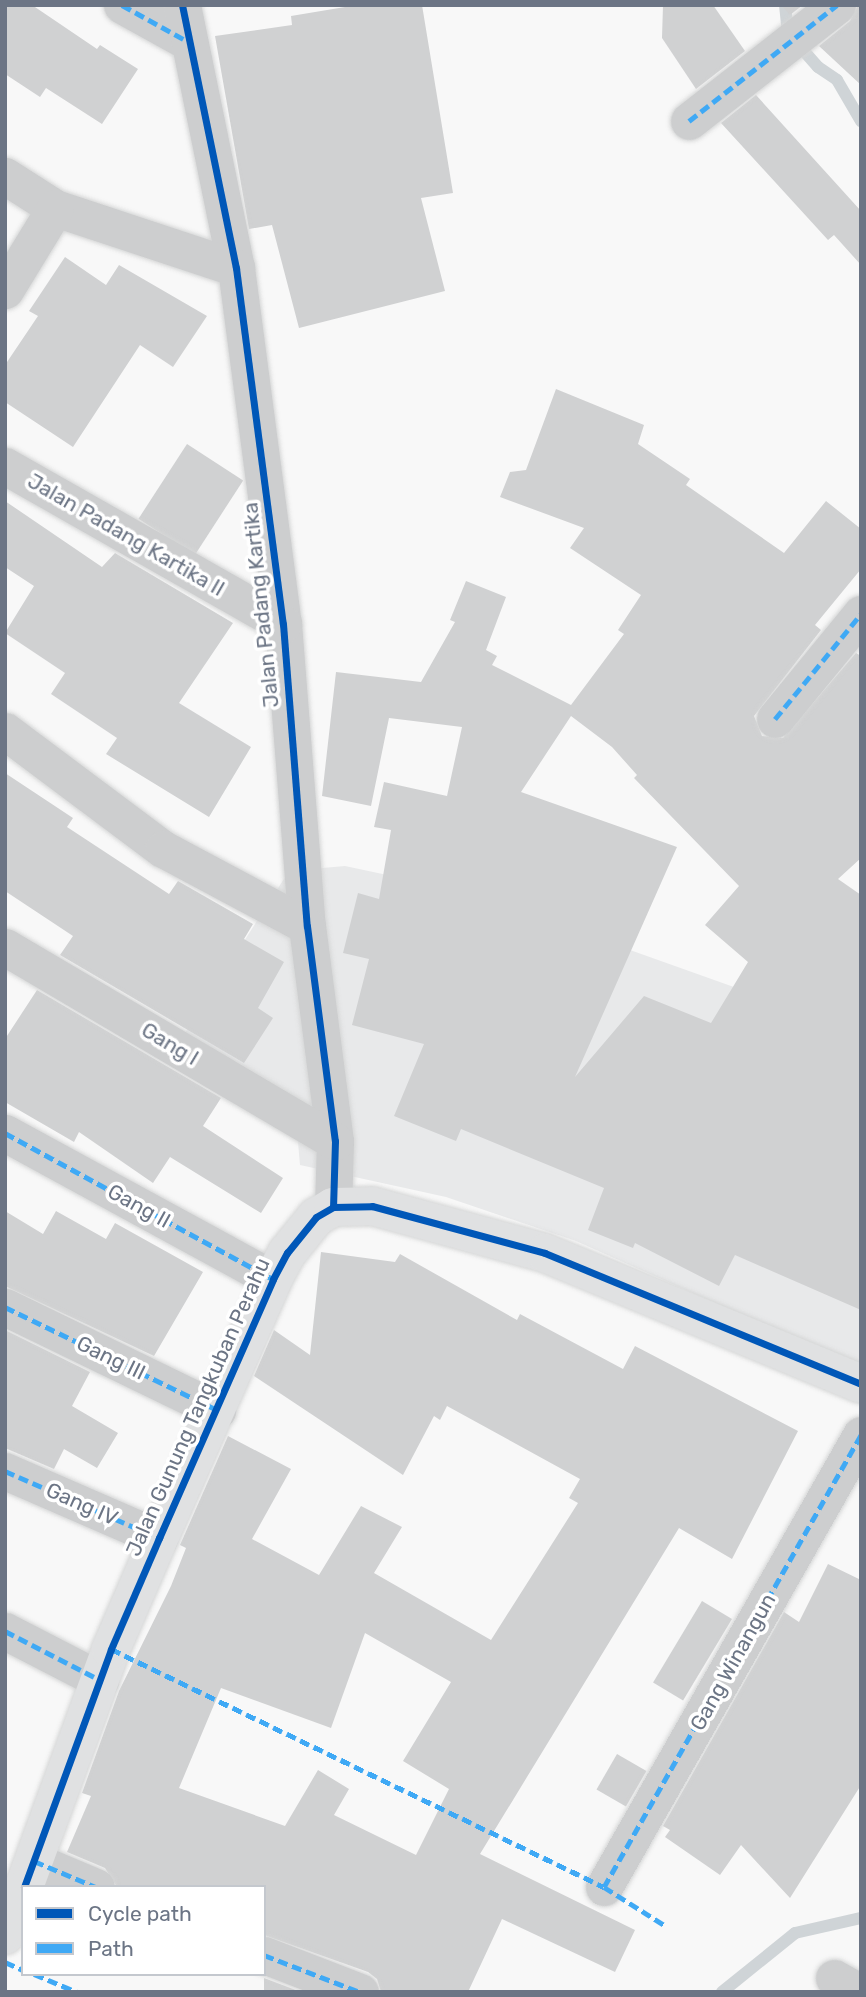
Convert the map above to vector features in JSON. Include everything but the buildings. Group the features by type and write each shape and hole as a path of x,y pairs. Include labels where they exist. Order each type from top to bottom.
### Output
{"street":[{"path":"122,5 187,41"},
{"name":"Jalan Padang Kartika","path":"182,5 187,41 236,268 283,624 307,926 335,1141 333,1207"},
{"path":"689,121 837,5"},
{"path":"5,176 55,208 236,268"},
{"path":"5,290 55,208"},
{"name":"Jalan Padang Kartika II","path":"5,466 283,624"},
{"path":"775,719 861,614"},
{"path":"5,731 163,849 307,926"},
{"name":"Gang I","path":"5,947 335,1141"},
{"name":"Gang II","path":"5,1133 273,1279"},
{"path":"333,1207 372,1206 545,1253 861,1384"},
{"name":"Jalan Gunung Tangkuban Perahu","path":"27,1879 100,1680 273,1279 287,1253 316,1217 333,1207"},
{"name":"Gang III","path":"5,1307 217,1410"},
{"name":"Gang Winangun","path":"604,1888 861,1435"},
{"name":"Gang IV","path":"5,1471 159,1538"},
{"path":"5,1631 100,1680"},
{"path":"27,1879 79,1885"},
{"name":"Jalan Gunung Tangkuban Perahu","path":"5,1934 21,1894"},
{"path":"266,1956 360,1992"}],"shaded area":[{"path":"345,866 467,892 801,1011 861,1136 861,1368 576,1241 446,1197 300,1165 294,1097 185,1033 289,871"}],"waterway":[{"path":"785,5 788,33 818,67 837,80 861,121"},
{"path":"722,1992 795,1933 861,1918"}],"marked path":[{"path":"122,5 187,41"},
{"path":"689,121 837,5"},
{"path":"775,719 861,614"},
{"path":"5,1133 273,1279"},
{"path":"5,1307 217,1410"},
{"path":"604,1887 861,1435"},
{"path":"5,1471 159,1538"},
{"path":"5,1631 100,1680"},
{"path":"111,1649 604,1887 664,1925"},
{"path":"34,1861 91,1885"},
{"path":"266,1956 360,1992"},
{"path":"5,1962 21,1969"},
{"path":"39,1976 77,1992"}],"cycle path":[{"path":"182,5 236,268 283,624 307,926 335,1141 333,1207"},
{"path":"25,1885 111,1649 159,1538 273,1279 287,1253 316,1217 333,1207 372,1206 545,1253 861,1384"}]}
